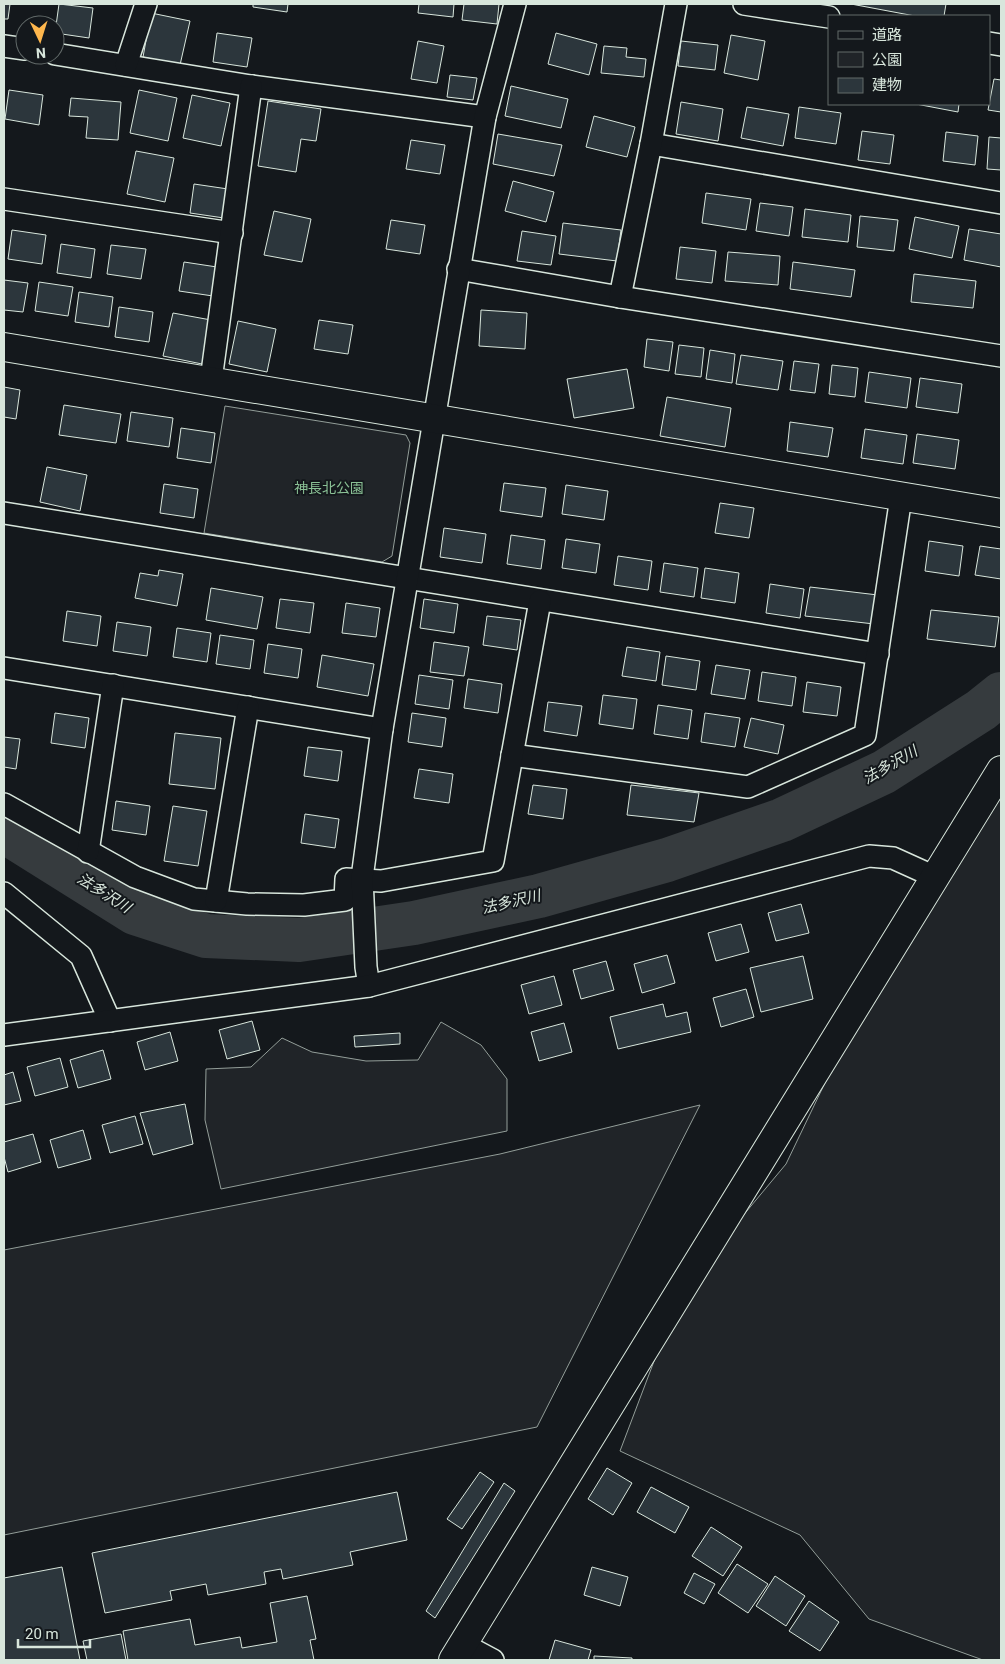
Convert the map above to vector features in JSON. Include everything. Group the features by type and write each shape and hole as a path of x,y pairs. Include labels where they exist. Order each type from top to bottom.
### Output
{"street":[{"path":"126,65 146,4"},
{"path":"367,976 362,878 382,729 409,580 458,269 485,117 515,4"},
{"path":"620,297 651,144 676,4"},
{"path":"744,4 828,18"},
{"path":"65,56 251,86 485,117"},
{"path":"211,380 251,86"},
{"path":"651,144 1001,203"},
{"path":"4,199 232,233"},
{"path":"458,269 620,297 1001,356"},
{"path":"4,347 1001,513"},
{"path":"512,755 748,787 865,736 901,497"},
{"path":"4,513 409,580 878,654"},
{"path":"4,804 135,877 194,899 304,905 345,900 346,879 362,878 381,881 493,861 540,600"},
{"path":"4,668 382,729"},
{"path":"88,852 113,685"},
{"path":"216,901 248,707"},
{"path":"493,1660 458,1652 1001,770"},
{"path":"4,1035 110,1021 367,976 870,856 893,858 935,877"},
{"path":"4,893 81,956 110,1021"}],"green space":[{"name":"神長北公園","path":"225,406 406,435 410,443 392,556 382,562 204,533"},
{"path":"1001,772 1001,1660 983,1660 869,1619 800,1535 620,1451 681,1290 786,1164 883,962"},
{"path":"441,1022 481,1045 507,1079 507,1131 221,1189 205,1120 206,1069 251,1067 282,1038 312,1052 366,1061 418,1060"},
{"path":"700,1105 537,1427 4,1535 4,1250 500,1154"}],"building":[{"path":"4,4 10,4 8,19 4,19"},
{"path":"59,4 93,8 89,38 65,34 65,15 57,15"},
{"path":"253,4 288,4 287,12 253,7"},
{"path":"419,4 454,4 453,17 418,13"},
{"path":"464,4 499,4 497,24 462,20"},
{"path":"851,4 946,4 944,15 910,15"},
{"path":"151,13 190,21 180,65 143,57"},
{"path":"217,33 252,38 247,67 213,62"},
{"path":"556,33 597,44 589,75 548,64"},
{"path":"731,35 765,41 758,80 724,73"},
{"path":"418,41 444,46 437,83 411,79"},
{"path":"681,41 718,45 715,70 678,66"},
{"path":"604,46 627,48 626,57 646,59 644,77 601,73"},
{"path":"450,75 477,78 473,100 447,97"},
{"path":"994,79 1001,80 1001,112 988,110"},
{"path":"511,86 568,99 561,128 505,116"},
{"path":"9,90 43,95 39,125 5,119"},
{"path":"139,90 177,98 168,141 130,133"},
{"path":"192,95 230,103 221,146 183,138"},
{"path":"71,98 121,102 118,140 86,138 88,117 69,116"},
{"path":"268,101 321,109 316,141 301,139 296,172 258,166"},
{"path":"681,102 723,109 718,141 676,134"},
{"path":"921,105 959,105 958,112"},
{"path":"747,107 789,114 783,146 741,138"},
{"path":"799,107 841,113 836,144 795,138"},
{"path":"594,116 635,127 627,157 586,147"},
{"path":"862,131 894,135 890,164 858,160"},
{"path":"946,132 978,136 975,165 943,161"},
{"path":"498,134 562,145 554,176 493,164"},
{"path":"989,137 1001,138 1001,170 987,169"},
{"path":"411,140 445,145 440,174 406,169"},
{"path":"136,151 174,158 165,202 127,194"},
{"path":"513,181 554,192 546,222 505,211"},
{"path":"194,184 228,189 224,218 190,213"},
{"path":"706,193 751,199 746,230 702,223"},
{"path":"760,203 793,207 789,236 756,231"},
{"path":"805,209 851,215 848,242 802,237"},
{"path":"274,211 311,219 302,262 264,255"},
{"path":"860,216 898,220 894,251 857,247"},
{"path":"915,217 959,226 952,258 909,249"},
{"path":"391,220 425,225 420,254 386,249"},
{"path":"563,223 621,230 617,261 559,254"},
{"path":"969,229 1001,234 1001,267 964,260"},
{"path":"12,230 46,235 42,264 8,259"},
{"path":"522,231 556,236 551,265 517,261"},
{"path":"61,244 95,249 91,278 57,273"},
{"path":"111,245 146,249 141,279 107,274"},
{"path":"680,247 716,251 712,283 676,279"},
{"path":"728,252 780,256 778,285 725,281"},
{"path":"184,262 217,267 213,296 179,291"},
{"path":"793,262 855,270 851,297 790,289"},
{"path":"914,274 976,281 973,308 911,302"},
{"path":"4,280 28,283 23,312 4,310"},
{"path":"39,282 73,287 68,316 35,311"},
{"path":"79,292 113,297 109,327 75,322"},
{"path":"119,307 153,312 149,342 115,337"},
{"path":"481,310 527,313 525,349 479,346"},
{"path":"173,313 211,320 202,364 163,356"},
{"path":"319,320 353,325 348,354 314,349"},
{"path":"238,321 276,329 267,372 229,364"},
{"path":"647,339 673,342 669,371 644,367"},
{"path":"679,345 704,348 701,377 675,374"},
{"path":"710,350 735,354 732,383 706,379"},
{"path":"741,355 783,361 778,390 736,384"},
{"path":"794,361 819,364 815,393 790,390"},
{"path":"832,365 858,368 855,397 829,394"},
{"path":"627,369 634,408 574,418 567,379"},
{"path":"869,372 911,378 907,408 865,402"},
{"path":"920,378 962,384 958,413 916,407"},
{"path":"4,387 20,390 16,419 4,417"},
{"path":"667,397 731,408 725,447 660,436"},
{"path":"64,405 121,414 116,443 59,435"},
{"path":"131,412 173,418 169,447 127,441"},
{"path":"790,422 833,428 828,457 787,451"},
{"path":"181,428 215,433 211,463 177,458"},
{"path":"865,429 907,435 903,464 861,458"},
{"path":"917,434 959,440 955,469 913,463"},
{"path":"47,467 87,475 80,511 40,502"},
{"path":"504,483 546,488 542,517 500,511"},
{"path":"164,484 198,489 194,518 160,513"},
{"path":"566,485 608,491 604,520 562,514"},
{"path":"720,503 754,508 749,538 715,533"},
{"path":"444,528 486,534 482,563 440,557"},
{"path":"511,535 545,540 541,569 507,564"},
{"path":"566,539 600,544 596,573 562,568"},
{"path":"929,541 963,546 959,576 925,571"},
{"path":"980,546 1001,549 1001,579 975,575"},
{"path":"618,556 652,561 648,590 614,585"},
{"path":"664,563 698,568 694,597 660,592"},
{"path":"705,568 739,573 735,603 701,598"},
{"path":"159,570 183,574 177,606 135,598 140,573 158,576"},
{"path":"770,584 804,589 800,618 766,613"},
{"path":"810,587 878,595 874,624 805,616"},
{"path":"211,588 263,597 257,629 206,620"},
{"path":"280,599 314,603 310,633 276,628"},
{"path":"424,599 458,604 454,633 420,628"},
{"path":"346,603 380,608 376,637 342,633"},
{"path":"931,610 999,617 995,647 927,639"},
{"path":"67,611 101,616 97,646 63,641"},
{"path":"487,616 521,620 517,650 483,645"},
{"path":"117,622 151,627 147,656 113,651"},
{"path":"177,628 211,633 207,662 173,657"},
{"path":"220,635 254,640 250,669 216,664"},
{"path":"434,642 469,647 464,676 430,672"},
{"path":"268,644 302,649 298,678 264,673"},
{"path":"627,647 660,652 656,681 622,676"},
{"path":"322,655 374,664 368,696 317,687"},
{"path":"666,656 700,661 696,690 662,685"},
{"path":"716,665 750,670 745,699 711,694"},
{"path":"762,672 796,677 792,706 758,701"},
{"path":"419,675 453,680 449,709 415,704"},
{"path":"468,679 502,684 498,713 464,708"},
{"path":"807,682 841,687 837,716 803,712"},
{"path":"603,695 637,699 633,729 599,724"},
{"path":"548,702 582,706 577,736 544,731"},
{"path":"658,705 692,710 688,739 654,734"},
{"path":"55,713 89,718 85,748 51,743"},
{"path":"412,713 446,718 442,747 408,742"},
{"path":"705,713 740,718 735,747 701,742"},
{"path":"751,718 784,725 778,754 744,747"},
{"path":"175,733 221,738 215,789 169,784"},
{"path":"4,737 20,739 16,769 4,767"},
{"path":"308,747 342,751 338,781 304,776"},
{"path":"419,769 453,774 449,803 414,798"},
{"path":"533,785 567,789 563,819 528,814"},
{"path":"631,785 699,793 694,822 627,815"},
{"path":"116,801 150,806 146,835 112,830"},
{"path":"173,806 207,811 198,866 164,861"},
{"path":"305,814 339,819 335,848 301,843"},
{"path":"801,904 809,933 776,941 768,913"},
{"path":"741,924 749,952 716,961 708,933"},
{"path":"667,955 675,983 642,993 634,964"},
{"path":"803,956 813,999 761,1012 750,968"},
{"path":"606,961 614,990 581,999 573,970"},
{"path":"554,976 562,1005 529,1014 521,985"},
{"path":"746,989 754,1017 721,1027 713,998"},
{"path":"663,1004 666,1017 687,1012 691,1032 618,1049 610,1017"},
{"path":"252,1021 260,1050 227,1059 219,1030"},
{"path":"564,1023 572,1052 539,1061 531,1032"},
{"path":"170,1032 178,1061 145,1070 137,1042"},
{"path":"400,1033 400,1044 355,1047 354,1036"},
{"path":"103,1050 111,1079 78,1088 70,1060"},
{"path":"60,1058 68,1087 35,1096 27,1067"},
{"path":"13,1072 21,1101 4,1105 4,1075"},
{"path":"185,1104 193,1144 153,1155 140,1113"},
{"path":"135,1116 143,1144 110,1153 102,1125"},
{"path":"83,1130 91,1159 58,1168 50,1140"},
{"path":"33,1134 41,1162 8,1172 4,1157 4,1142"},
{"path":"607,1468 632,1483 613,1515 588,1499"},
{"path":"480,1472 494,1482 462,1529 447,1519"},
{"path":"504,1483 515,1491 435,1618 426,1611"},
{"path":"651,1487 689,1507 675,1533 637,1512"},
{"path":"397,1492 407,1540 350,1552 353,1565 283,1579 281,1569 264,1572 266,1584 208,1595 206,1584 170,1591 172,1600 105,1613 92,1553"},
{"path":"711,1527 742,1547 723,1576 692,1556"},
{"path":"737,1564 768,1584 748,1613 718,1593"},
{"path":"62,1567 80,1660 4,1660 4,1578"},
{"path":"592,1567 628,1577 620,1606 584,1595"},
{"path":"694,1573 715,1584 704,1604 684,1593"},
{"path":"775,1576 805,1596 786,1626 756,1606"},
{"path":"307,1596 316,1639 310,1640 314,1660 128,1660 123,1631 190,1619 195,1645 240,1637 242,1648 277,1642 270,1603"},
{"path":"809,1601 839,1622 820,1651 789,1631"},
{"path":"121,1634 126,1660 87,1660 83,1641"},
{"path":"555,1640 591,1650 588,1660 549,1660"},
{"path":"594,1656 632,1658 632,1660 594,1660"}],"waterway":[{"name":"法多沢川","path":"4,831 135,913 206,936 299,940 414,923 539,896 667,860 782,820 884,772 981,710 1001,694"}]}
